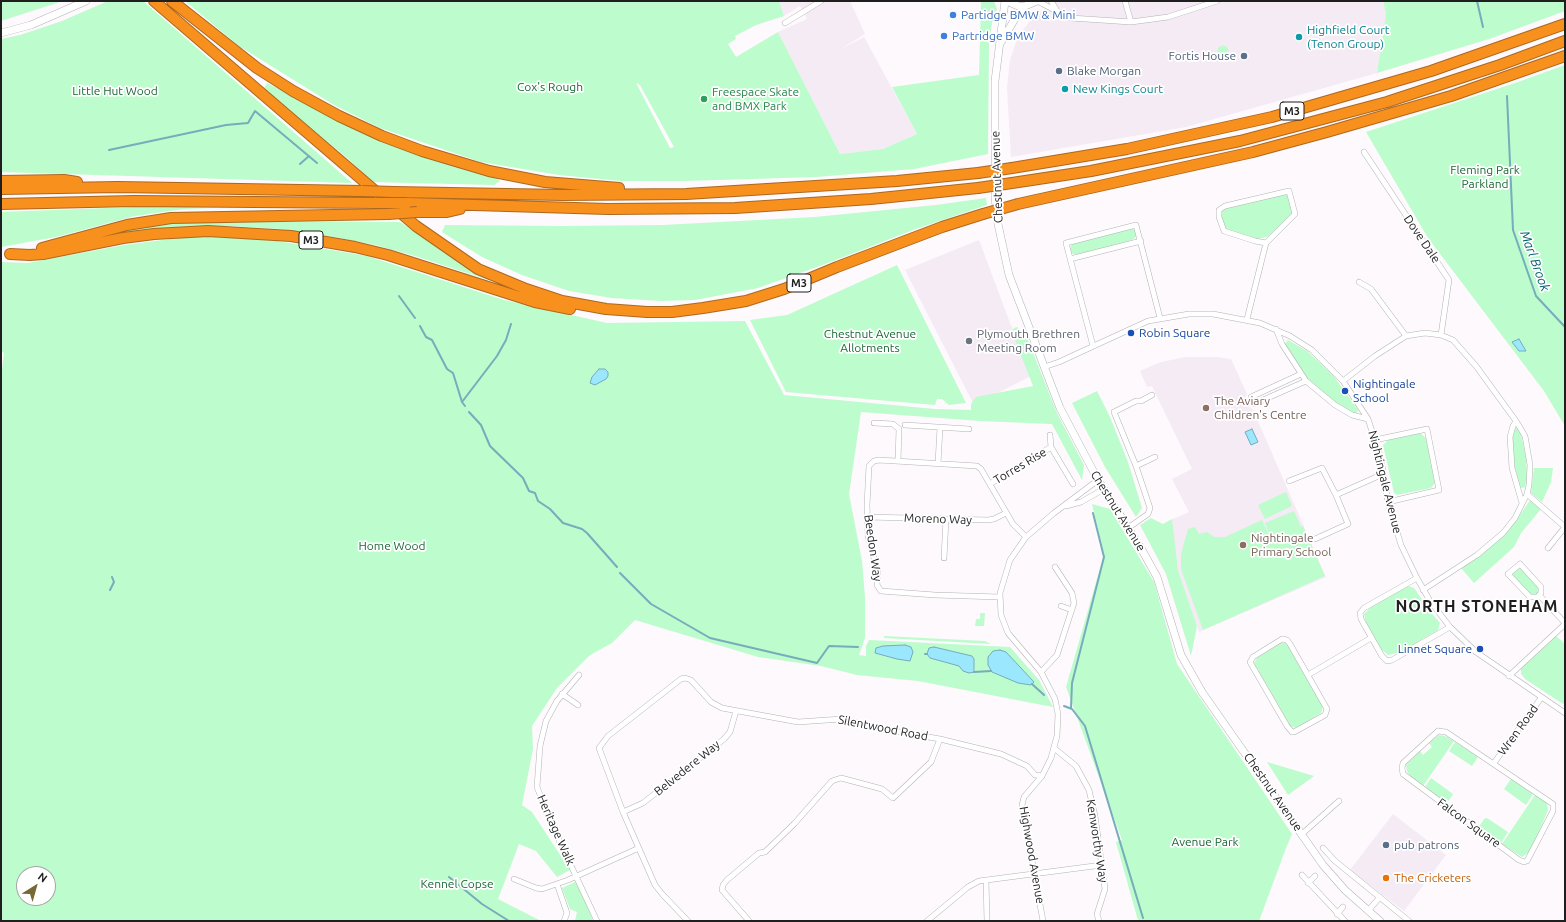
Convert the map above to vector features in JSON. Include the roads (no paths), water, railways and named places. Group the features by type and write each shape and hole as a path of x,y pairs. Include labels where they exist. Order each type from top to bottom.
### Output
{"highway":[{"name":"M3","path":"154,1 416,226 459,257 498,278 562,301 606,309 672,312 746,301 784,289 890,246 983,214 1018,204 1253,152 1320,134 1451,96 1565,56"},
{"name":"M3","path":"172,1 257,68 293,91 339,116 382,136 422,151 489,171 544,182 603,188 685,189 708,193"},
{"name":"M3","path":"1,189 118,187 563,195 708,193 904,181 978,173 1127,149 1272,117 1431,71 1565,24"},
{"name":"M3","path":"1,204 127,201 376,203 608,209 735,208 871,199 978,188 1092,171 1240,141 1387,102 1500,65 1565,41"},
{"name":"M3","path":"1,181 64,180 118,187"},
{"name":"M3","path":"5,254 50,246 127,225 170,218 447,212 474,205"},
{"name":"M3","path":"5,254 43,254 123,238 154,234 208,231 259,233 356,247 388,255 535,302 588,312 606,309"}],"street":[{"path":"1,33 30,25 86,1"},
{"path":"785,23 821,1"},
{"path":"1006,1 1018,6 1025,6 1037,1 1056,9 1071,18 1131,22 1168,17 1217,1"},
{"name":"Chestnut Avenue","path":"1006,1 994,101 998,224 1009,275 1067,424 1098,480 1157,576 1181,655 1188,671 1323,865 1345,890 1380,921"},
{"path":"1051,1 1056,9"},
{"path":"1125,1 1131,22"},
{"name":"Chestnut Avenue","path":"1000,45 1016,17 1025,6"},
{"name":"Dove Dale","path":"1364,152 1450,280 1441,335"},
{"path":"1247,319 1266,243 1295,214 1289,191 1225,206 1219,210 1222,226 1225,232 1266,243"},
{"path":"1093,346 1066,243 1136,225 1160,318"},
{"path":"1070,259 1141,241"},
{"path":"1359,282 1371,289 1406,336"},
{"name":"Nightingale Avenue","path":"1044,366 1059,362 1137,325 1160,318 1189,314 1213,314 1247,319 1276,329 1312,350 1343,381 1368,419 1375,440 1388,502 1401,545 1423,590 1450,627 1476,652 1565,713"},
{"name":"Nightingale Avenue","path":"1276,329 1282,344 1300,374 1306,381 1335,405 1352,415 1368,419"},
{"path":"1343,381 1380,353 1406,336 1425,333 1441,335 1452,340 1462,348 1516,421 1525,436 1529,450 1530,465 1527,494 1520,510 1503,533 1477,555 1423,590"},
{"path":"1300,374 1250,397 1254,404 1306,381"},
{"path":"1128,528 1148,514 1150,508 1136,466 1114,412 1136,401 1141,401 1152,396"},
{"path":"1516,421 1510,437 1512,468 1522,503"},
{"path":"874,423 893,424 899,429 898,461"},
{"path":"905,425 969,430"},
{"path":"938,463 940,428"},
{"path":"1375,440 1427,429 1439,490 1388,502"},
{"name":"Torres Rise","path":"1050,435 1051,447 1073,484"},
{"name":"Torres Rise","path":"990,484 1051,447"},
{"path":"1136,466 1155,457"},
{"name":"Beedon Way","path":"1000,597 930,595 882,591 878,585 878,573 868,536 868,471 871,463 876,460 974,465 981,469 1013,524 1026,537"},
{"path":"1289,481 1322,468 1336,495 1348,524 1315,539"},
{"path":"1336,495 1383,474"},
{"name":"Highwood Avenue","path":"1042,921 1022,805 1024,797 1042,776 1054,748 1058,727 1056,702 1041,672 1008,633 1002,615 1000,597 1003,578 1010,560 1026,537 1045,520 1098,480"},
{"name":"Highwood Avenue","path":"1065,506 1081,502 1104,489"},
{"path":"1527,494 1565,527 1548,548"},
{"name":"Moreno Way","path":"868,516 988,520 994,519 1006,513"},
{"path":"944,558 946,519"},
{"path":"1520,564 1540,585 1541,590 1539,595 1535,598 1530,597 1508,574 1520,564"},
{"path":"1041,672 1057,656 1072,610 1074,597 1056,567"},
{"path":"1417,578 1361,611 1361,619 1382,656 1389,661 1450,627"},
{"path":"1509,676 1565,624 1539,595"},
{"path":"1061,606 1072,610"},
{"path":"1308,675 1371,638"},
{"path":"1285,639 1289,642 1308,675 1327,711 1325,715 1298,732 1293,732 1284,722 1250,660 1273,644 1285,639"},
{"name":"Heritage Walk","path":"579,675 562,694 548,715 540,746 537,787 551,823 597,921"},
{"name":"Silentwood Road","path":"688,921 659,891 623,812 599,751 600,745 605,738 678,681 685,678 695,683 714,704 736,711 798,722 842,718 882,729 940,739 1001,754 1027,766 1035,775 1042,776"},
{"path":"562,694 578,705"},
{"name":"Wren Road","path":"1494,763 1541,698"},
{"name":"Belvedere Way","path":"623,812 643,803 724,738 730,732 736,711"},
{"name":"Falcon Square","path":"1438,731 1446,732 1494,763 1554,806 1531,856 1525,862 1519,860 1404,776 1402,768 1403,763 1438,731"},
{"path":"750,921 722,890 723,885 727,880 759,853 765,852 794,824 832,781 841,778 882,789 893,798 931,762 940,739"},
{"name":"Kenworthy Way","path":"1054,748 1076,766 1089,790 1105,889 1098,914 1099,921"},
{"path":"1302,834 1339,801"},
{"path":"514,879 539,889 557,884 639,848"},
{"path":"1323,848 1335,861 1409,921"},
{"path":"926,921 974,883 986,880 1102,865"},
{"path":"1302,875 1345,921"},
{"path":"1308,883 1315,876"},
{"path":"986,880 987,921"},
{"path":"557,884 567,913 564,921"},
{"path":"1368,911 1380,897"},
{"path":"1337,914 1343,907"}],"water":[{"path":"1519,339 1526,351 1519,351 1512,342"},
{"path":"599,369 605,369 608,372 608,376 606,379 595,385 590,383 592,377"},
{"path":"1252,429 1258,442 1251,445 1245,432"},
{"path":"905,645 911,647 913,652 910,661 875,653 876,648 883,646"},
{"path":"934,647 972,656 974,659 974,672 969,673 963,671 959,666 930,658 927,654 929,648"},
{"path":"1000,650 1006,652 1034,682 1031,685 1018,683 992,672 988,665 988,657 993,651"}],"waterway":[{"name":"Marl Brook","path":"1477,1 1483,27"},
{"name":"Marl Brook","path":"1507,96 1513,230 1536,296 1565,327"},
{"path":"109,150 226,125 248,123 255,111 317,163"},
{"path":"300,164 309,156"},
{"path":"399,296 415,318"},
{"path":"462,402 497,356 506,340 511,324"},
{"path":"420,326 426,337 432,340 447,369 453,373 462,402 465,406"},
{"path":"469,412 481,425 490,446 523,478 529,491 535,493 538,501 550,509 563,523 582,529 587,533 617,567"},
{"path":"1071,708 1072,683 1104,557 1093,513"},
{"path":"620,573 651,604 710,638 817,663 829,646 858,647"},
{"path":"110,590 114,582 112,577"},
{"path":"974,672 991,671"},
{"path":"1032,684 1044,695"},
{"path":"1064,706 1072,709 1085,726 1143,918"},
{"path":"449,877 482,904 509,921"}],"place":[{"name":"Partidge BMW & Mini","path":"953,15"},
{"name":"Partridge BMW","path":"944,36"},
{"name":"Highfield Court (Tenon Group)","path":"1299,37"},
{"name":"Fortis House","path":"1244,56"},
{"name":"Blake Morgan","path":"1059,71"},
{"name":"New Kings Court","path":"1065,89"},
{"name":"Freespace Skate and BMX Park","path":"704,99"},
{"name":"Robin Square","path":"1131,333"},
{"name":"Plymouth Brethren Meeting Room","path":"969,341"},
{"name":"Nightingale School","path":"1345,391"},
{"name":"The Aviary Children's Centre","path":"1206,408"},
{"name":"Nightingale Primary School","path":"1243,545"},
{"name":"Linnet Square","path":"1480,649"},
{"name":"pub patrons","path":"1386,845"},
{"name":"The Cricketers","path":"1386,878"}],"district":[{"name":"NORTH STONEHAM","path":"1477,607"}],"park label":[{"name":"Cox's Rough","path":"550,87"},
{"name":"Little Hut Wood","path":"115,91"},
{"name":"Fleming Park Parkland","path":"1485,177"},
{"name":"Chestnut Avenue Allotments","path":"870,341"},
{"name":"Home Wood","path":"392,546"},
{"name":"Avenue Park","path":"1205,842"},
{"name":"Kennel Copse","path":"457,884"}]}
